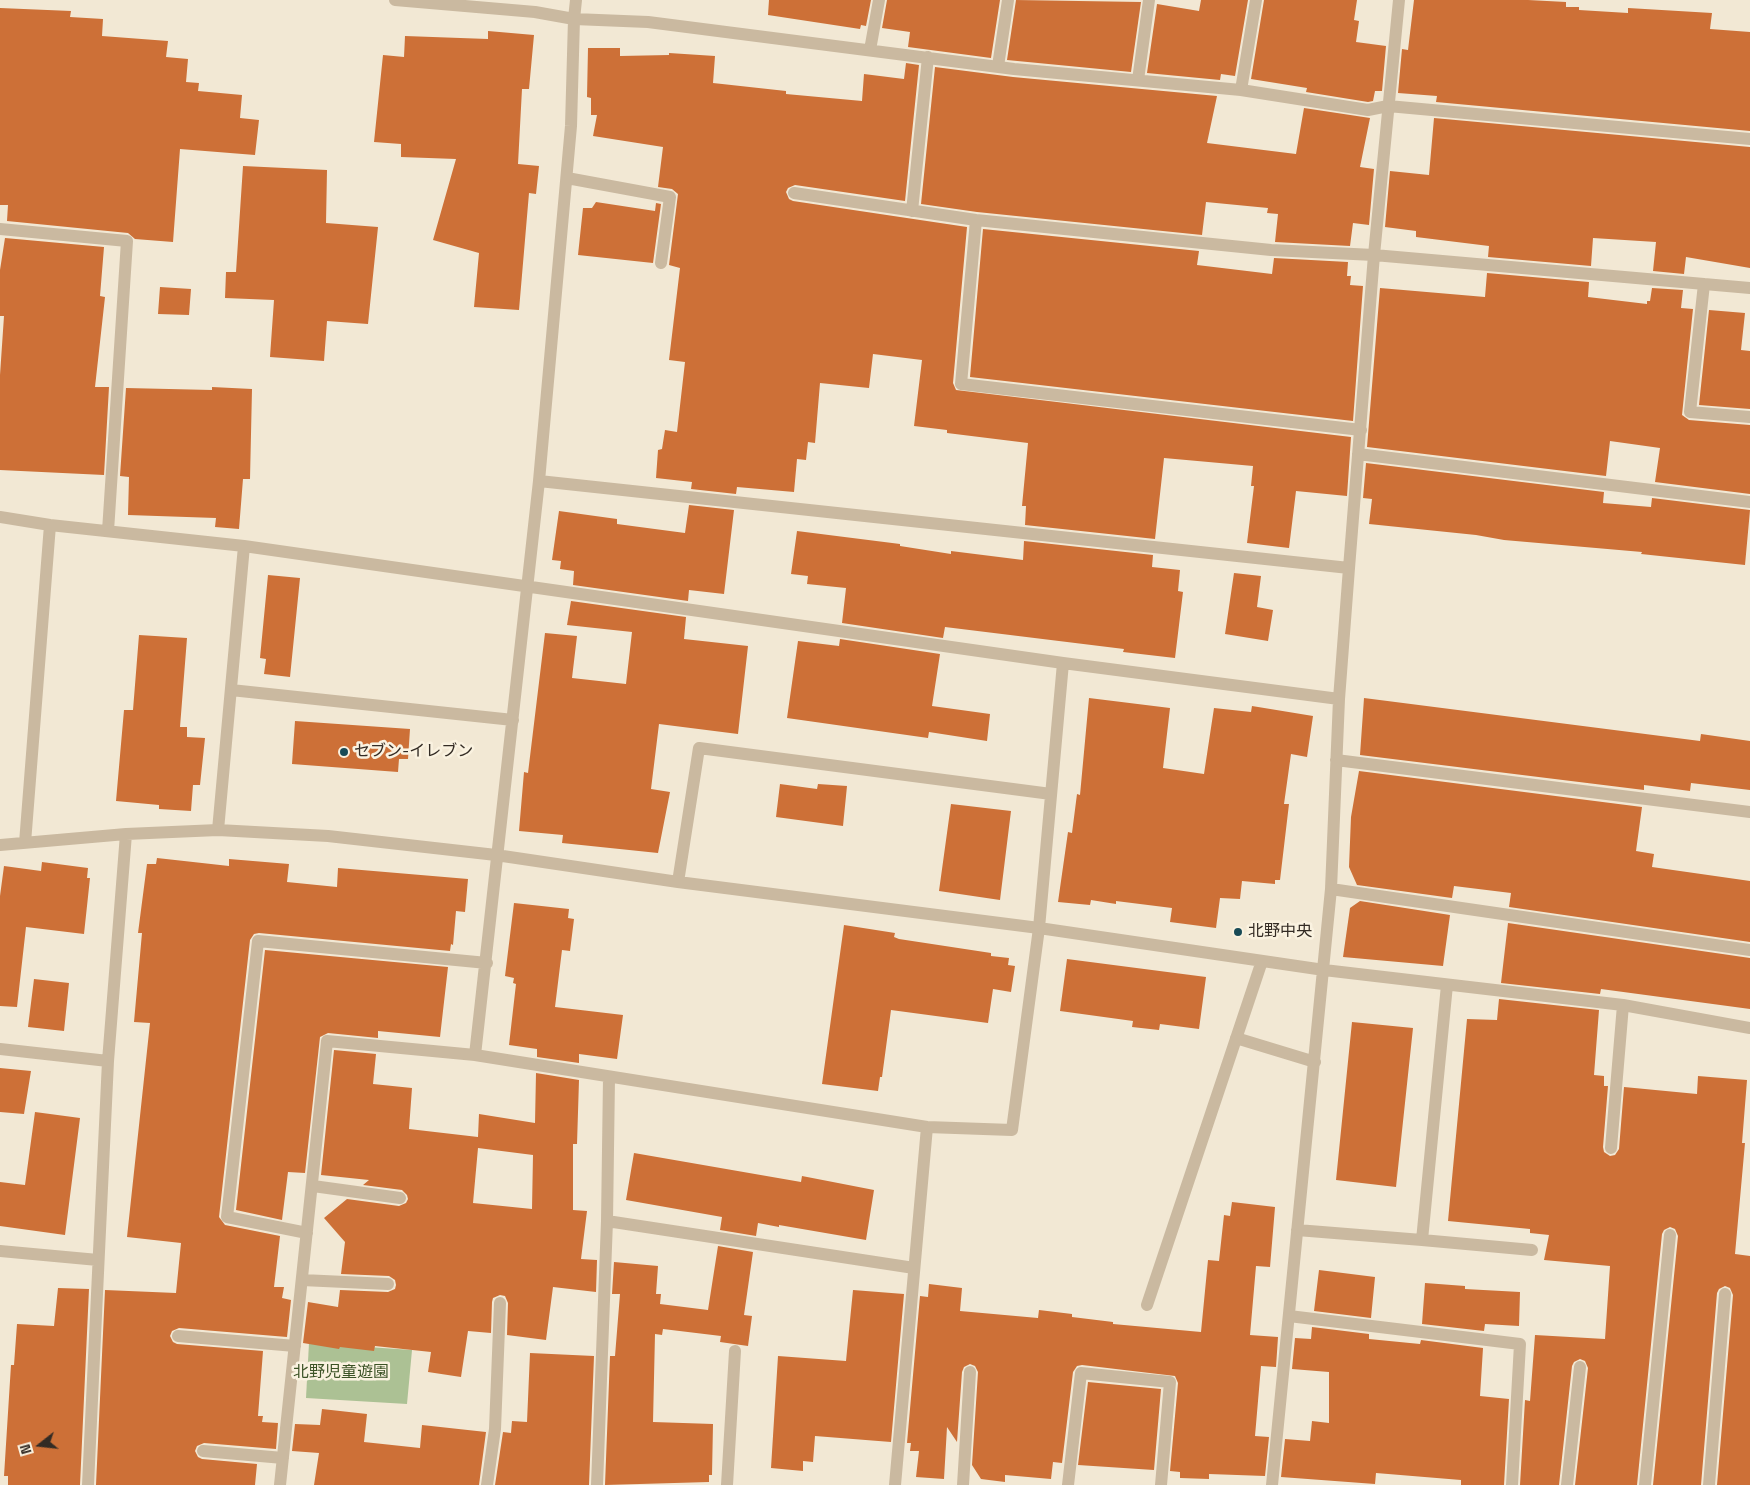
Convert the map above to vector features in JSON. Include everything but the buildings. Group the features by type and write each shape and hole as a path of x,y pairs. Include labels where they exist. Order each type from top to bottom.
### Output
{"street":[{"path":"395,0 535,12 574,19 648,22 998,66 1241,90 1368,110 1388,106 1750,139"},
{"path":"475,1055 487,963 496,855 539,481 571,126 576,0"},
{"path":"870,50 879,0"},
{"path":"998,66 1008,0"},
{"path":"1138,80 1149,0"},
{"path":"1241,90 1256,0"},
{"path":"1272,1485 1331,889 1339,699 1349,568 1374,255 1399,0"},
{"path":"912,211 928,57"},
{"path":"567,178 670,197 661,263"},
{"path":"794,193 976,220 1271,250 1374,255 1750,288"},
{"path":"976,220 961,384 1361,430"},
{"path":"0,229 127,241 108,532"},
{"path":"1704,284 1690,412 1750,417"},
{"path":"1358,454 1750,502"},
{"path":"539,481 1349,568"},
{"path":"0,518 50,526 244,546 1063,663 1339,699"},
{"path":"25,843 50,526"},
{"path":"218,830 244,546"},
{"path":"280,1485 327,1041 475,1055 609,1078 927,1127 1012,1130 1039,928 1063,663"},
{"path":"231,690 513,720"},
{"path":"678,882 699,748 1051,794"},
{"path":"1336,760 1750,812"},
{"path":"0,846 126,834 218,830 328,836 496,855 678,882 1039,928 1324,970 1623,1005 1750,1028"},
{"path":"88,1485 108,1061 126,834"},
{"path":"1331,889 1750,950"},
{"path":"306,1233 227,1217 258,941 487,963"},
{"path":"1146,1305 1262,960"},
{"path":"1422,1240 1447,985"},
{"path":"1611,1148 1623,1005"},
{"path":"1236,1038 1315,1062"},
{"path":"0,1049 108,1061"},
{"path":"597,1485 607,1221 609,1078"},
{"path":"895,1485 927,1127"},
{"path":"313,1186 400,1198"},
{"path":"607,1221 914,1268"},
{"path":"1297,1230 1532,1250"},
{"path":"1645,1485 1670,1235"},
{"path":"0,1251 98,1260"},
{"path":"302,1280 388,1284"},
{"path":"1708,1485 1725,1294"},
{"path":"487,1485 495,1429 500,1303"},
{"path":"1289,1316 1520,1344 1512,1485"},
{"path":"178,1336 295,1346"},
{"path":"727,1485 735,1351"},
{"path":"1567,1485 1580,1367"},
{"path":"963,1485 970,1372"},
{"path":"1068,1485 1081,1373 1170,1382 1161,1485"},
{"path":"203,1451 283,1458"}],"green space":[{"name":"北野児童遊園","path":"309,1343 412,1350 407,1404 306,1398"}],"place":[{"name":"セブン-イレブン","path":"344,752"},
{"name":"北野中央","path":"1238,932"}]}
